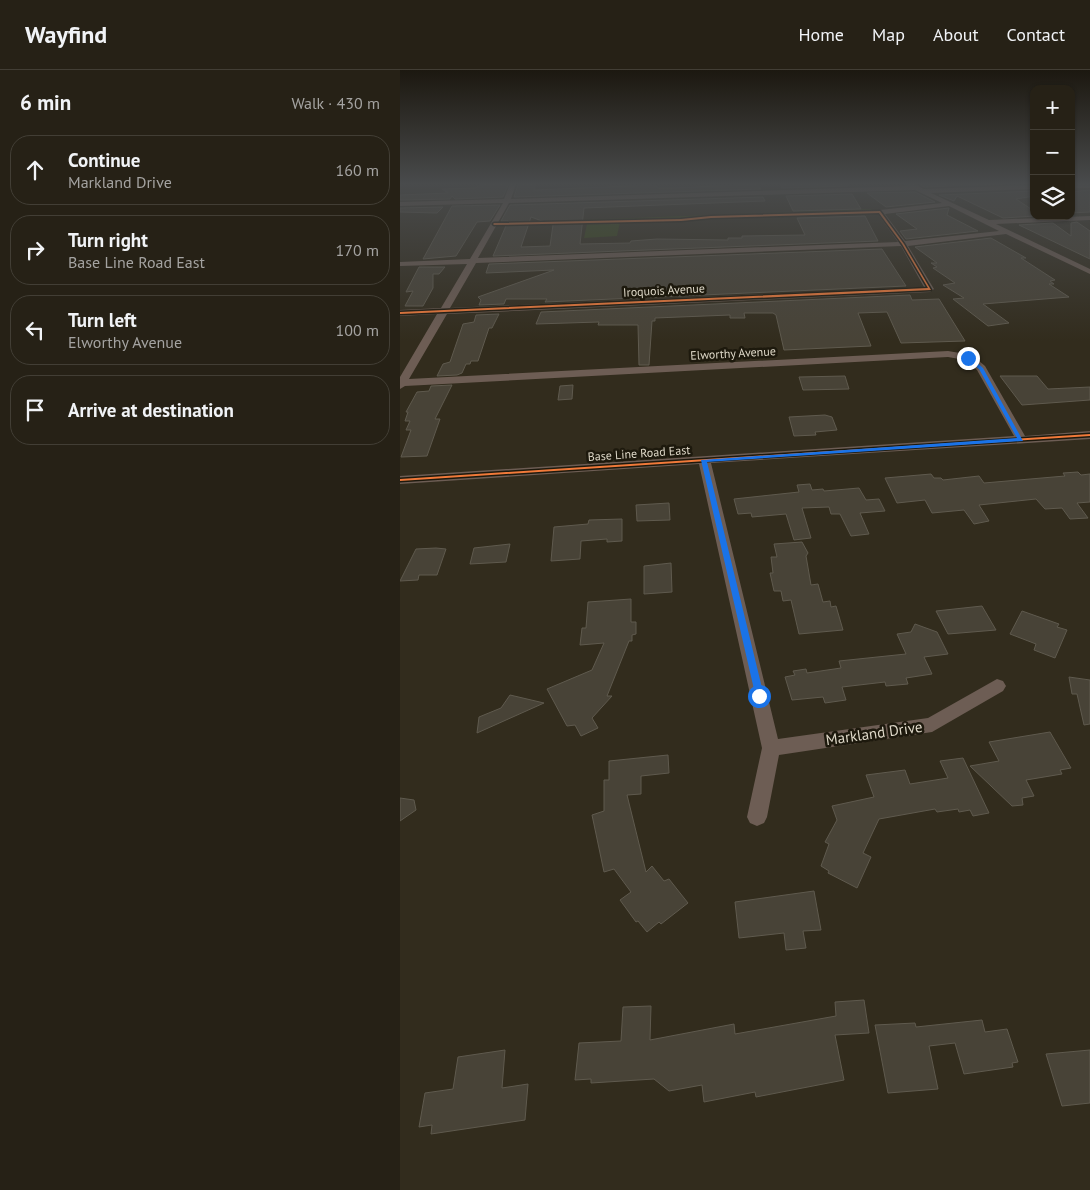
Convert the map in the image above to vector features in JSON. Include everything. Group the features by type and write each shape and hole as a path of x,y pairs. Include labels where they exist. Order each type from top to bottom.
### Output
{"street":[{"path":"401,384 487,236"},
{"path":"897,236 903,244"},
{"path":"400,264 903,244 971,236"},
{"path":"1017,236 1090,272"},
{"name":"Iroquois Avenue","path":"400,314 930,289 903,244"},
{"path":"1060,258 1083,258"},
{"name":"Elworthy Avenue","path":"401,384 948,354 968,358 981,368 1021,440"},
{"name":"Base Line Road East","path":"400,480 1090,435"},
{"path":"704,460 771,748 757,817"},
{"name":"Markland Drive","path":"771,748 932,725 997,686"}],"green space":[{"path":"584,236 613,236 584,238"}],"building":[{"path":"435,236 468,236 456,256 423,259"},
{"path":"501,236 525,236 521,247 550,246 551,236 581,236 580,244 630,243 631,241 657,239 728,240 728,238 742,238 742,236 876,236 878,241 493,256"},
{"path":"904,236 931,236 906,239"},
{"path":"1043,236 1090,236 1090,259"},
{"path":"991,238 1026,258 1021,258 1055,280 1050,281 1054,284 1049,284 1069,297 983,304 1009,323 988,326 953,299 964,298 943,285 955,283 933,268 937,267 931,263 937,263 915,247"},
{"path":"882,249 906,286 545,302 547,299 506,299 504,304 479,305 481,300 478,297 554,270 486,273 489,264"},
{"path":"419,267 445,267 439,274 433,274 433,288 423,306 405,306 413,291 406,292"},
{"path":"910,295 912,300 939,299 965,341 901,343 887,312 858,313 871,346 784,350 776,315 773,313 744,313 745,318 730,318 730,315 655,318 655,321 652,321 649,365 639,365 638,325 598,325 599,322 536,324 541,312"},
{"path":"499,314 492,328 489,328 478,361 471,361 470,364 466,364 462,373 457,375 437,376 443,364 450,362 463,324 474,322 476,315"},
{"path":"845,376 849,389 803,390 799,377"},
{"path":"1000,376 1037,376 1048,389 1090,387 1090,400 1022,405"},
{"path":"452,385 435,419 440,419 427,456 401,457 411,430 406,430 410,421 405,421 408,412 406,412 417,392 429,391 431,386"},
{"path":"573,385 572,399 558,400 560,386"},
{"path":"825,415 832,417 837,430 815,432 816,435 794,436 789,417"},
{"path":"1078,472 1081,475 1090,474 1090,502 1077,503 1088,518 1070,519 1062,508 1045,509 1036,499 979,505 989,521 974,524 964,510 932,513 925,500 897,503 885,478 931,474 934,478 941,478 943,480 979,476 984,483 1065,476 1063,473"},
{"path":"810,484 812,490 823,489 824,491 859,488 866,500 879,499 885,511 860,513 869,534 851,536 840,514 831,514 829,507 802,508 811,538 794,540 786,514 752,517 751,513 738,514 734,499 799,492 797,485"},
{"path":"669,503 670,520 637,521 636,505"},
{"path":"622,519 622,541 607,542 607,539 581,541 580,559 551,561 554,527 588,524 589,520"},
{"path":"802,542 808,553 806,556 811,585 818,584 823,602 830,601 831,607 836,606 843,630 799,634 791,600 783,601 781,591 774,591 770,573 773,573 771,557 777,557 774,544"},
{"path":"510,544 506,562 470,564 474,548"},
{"path":"416,549 446,549 437,575 419,575 418,580 400,581"},
{"path":"671,563 672,592 644,594 644,566"},
{"path":"631,599 631,622 636,622 636,634 632,635 632,641 629,641 607,696 612,696 592,718 598,728 581,736 575,725 567,726 547,689 592,670 604,643 580,645 582,628 586,628 588,602"},
{"path":"982,606 996,630 948,634 936,611"},
{"path":"1022,611 1059,624 1057,627 1067,630 1055,658 1034,650 1036,644 1010,634"},
{"path":"915,624 937,632 948,654 924,657 932,674 906,678 908,684 886,686 885,682 842,687 846,700 825,703 823,697 792,700 785,677 795,675 793,671 806,669 807,673 841,668 839,661 906,654 897,634 911,632"},
{"path":"1069,677 1090,680 1090,724 1084,725 1077,694 1072,694"},
{"path":"510,695 544,703 477,733 479,717 501,708"},
{"path":"1050,732 1071,768 1060,770 1062,774 1026,780 1034,796 1022,798 1023,805 1012,806 970,766 999,761 989,742"},
{"path":"668,755 669,773 641,776 641,794 627,795 646,872 652,866 664,881 669,879 688,903 661,924 659,922 647,932 638,921 636,922 620,900 631,892 614,869 604,872 592,815 604,811 604,780 609,780 609,761"},
{"path":"963,758 989,813 973,816 970,810 959,812 958,809 937,812 935,809 879,819 863,853 871,857 857,888 828,873 829,871 821,866 829,844 825,842 837,820 832,806 874,797 866,775 905,770 910,784 948,778 940,761"},
{"path":"400,798 414,800 416,810 400,821"},
{"path":"814,891 821,930 803,931 806,948 786,950 784,933 739,938 735,902"},
{"path":"864,1000 869,1033 835,1035 844,1080 756,1097 755,1092 704,1102 702,1085 669,1091 654,1079 591,1083 591,1079 575,1080 579,1043 621,1041 623,1007 651,1006 650,1040 734,1024 735,1034 836,1016 835,1002"},
{"path":"982,1020 985,1032 1007,1029 1018,1062 1012,1063 1013,1067 964,1074 955,1043 929,1046 938,1089 888,1093 875,1025 915,1023 916,1027"},
{"path":"505,1050 502,1088 528,1084 525,1120 431,1134 432,1125 419,1127 425,1093 453,1089 458,1057"},
{"path":"1090,1050 1090,1103 1062,1106 1046,1054"}],"cycle path":[{"path":"400,313 930,289 897,236"},
{"path":"400,480 1090,435"}],"route":[{"path":"759,696 704,460 1021,440 981,368 968,358"}]}
